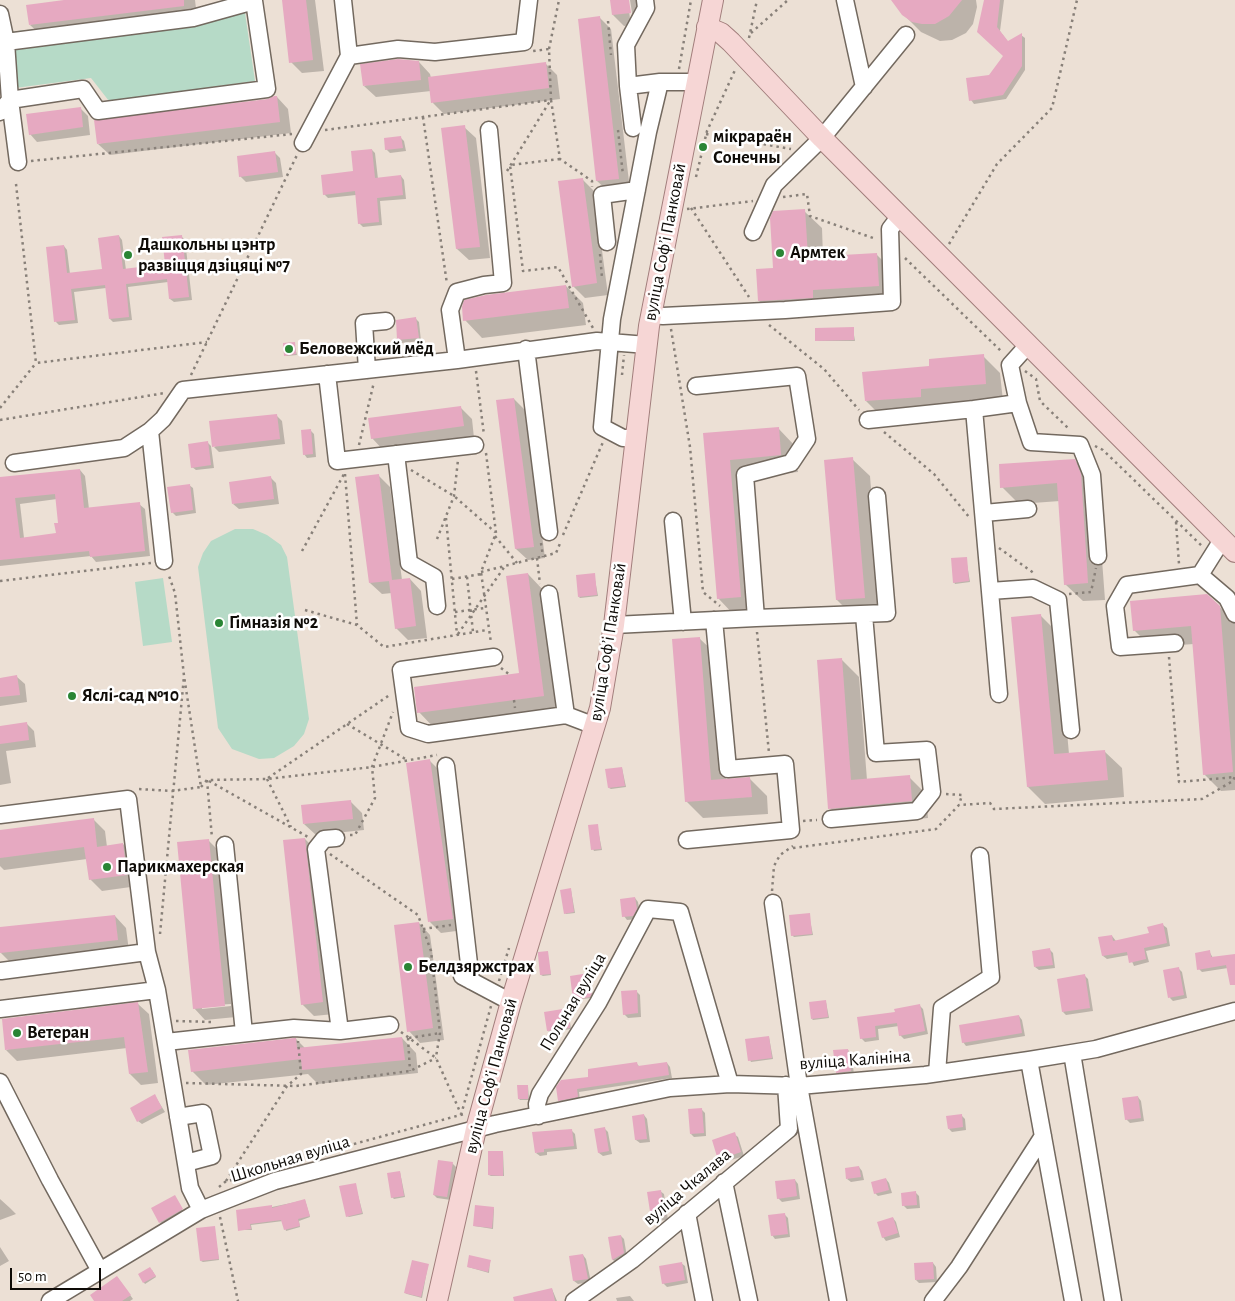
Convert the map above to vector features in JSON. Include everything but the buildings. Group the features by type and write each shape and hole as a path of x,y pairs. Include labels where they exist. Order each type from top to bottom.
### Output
{"main road":[{"name":"вуліца Софʼі Панковай","path":"437,1301 476,1129 511,1002 595,726 614,625 647,345 657,322 686,81 707,27 713,0"},
{"path":"707,27 721,33 742,54 822,138 1028,345 1223,549"}],"street":[{"path":"306,138 348,56 346,0"},
{"path":"348,56 398,49 435,52 524,42 529,0"},
{"path":"633,128 626,45 646,8 645,0"},
{"path":"845,0 864,87"},
{"path":"5,106 83,89 98,111 267,89 254,1 193,18 6,42"},
{"path":"0,14 6,42 5,106 18,162"},
{"path":"754,232 774,184 822,138 906,35"},
{"path":"628,86 686,81"},
{"path":"636,438 623,438 602,427 612,318 660,82"},
{"path":"457,360 450,310 457,292 484,285 503,283 489,130"},
{"path":"607,242 602,195 637,190"},
{"path":"657,322 663,316 759,312 892,302 890,229 900,216"},
{"path":"372,369 364,323 386,322"},
{"path":"14,463 124,448 150,431 163,419 183,390 457,360 526,349 610,341 647,345"},
{"path":"1028,345 1010,365 1018,403 1031,442 1080,446 1092,475 1098,556"},
{"path":"526,349 549,532"},
{"path":"326,374 337,461 348,464 468,446"},
{"path":"696,386 797,376 807,439 791,462 745,475 756,618"},
{"path":"868,420 1018,403"},
{"path":"974,409 999,694"},
{"path":"150,431 164,561"},
{"path":"396,457 409,562 434,577 437,606"},
{"path":"614,625 683,622 720,615 756,618 888,613 877,496"},
{"path":"984,513 1028,509"},
{"path":"674,521 683,622"},
{"path":"1171,643 1120,646 1116,606 1127,585 1200,575 1223,549"},
{"path":"1200,575 1226,598 1235,614"},
{"path":"990,591 1034,588 1058,600 1071,730"},
{"path":"549,594 566,715"},
{"path":"688,840 791,826 785,764 728,769 720,615"},
{"path":"831,819 917,811 932,792 928,750 876,753 864,615"},
{"path":"494,657 401,670 409,728 428,734 566,715 595,726"},
{"path":"442,760 467,978 511,1002"},
{"path":"0,815 128,799 147,952 157,990 190,1188 201,1210"},
{"path":"336,838 324,839 316,849 325,886 340,1031"},
{"path":"224,845 245,998 244,1033"},
{"path":"937,1073 942,1008 991,977 980,856"},
{"path":"773,903 792,1085 838,1301"},
{"name":"Польная вуліца","path":"538,1116 537,1104 540,1094 598,1003 648,909 680,912 730,1084"},
{"path":"1,971 147,952"},
{"path":"0,1009 157,990"},
{"name":"вуліца Калініна","path":"476,1129 670,1088 730,1084 792,1085 937,1073 1096,1050 1235,1011"},
{"path":"166,1042 294,1028 340,1031 394,1028"},
{"path":"1072,1053 1113,1301"},
{"path":"1029,1060 1073,1301"},
{"path":"0,1082 6,1105 100,1271"},
{"name":"вуліца Чкалава","path":"574,1301 632,1260 790,1129 792,1085"},
{"path":"178,1117 203,1113 212,1156 186,1164"},
{"name":"Школьная вуліца","path":"50,1301 201,1210 275,1181 476,1129"},
{"path":"933,1301 959,1267 1043,1136"},
{"path":"724,1182 749,1301"},
{"path":"687,1213 704,1301"}],"path":[{"path":"559,0 549,49 551,100 560,159"},
{"path":"686,81 691,0"},
{"path":"694,183 707,130 750,34 757,0"},
{"path":"750,34 788,0"},
{"path":"941,258 997,164 1052,108 1077,0"},
{"path":"530,52 549,49"},
{"path":"18,162 306,138 423,117 551,100"},
{"path":"495,190 551,100"},
{"path":"423,117 450,310"},
{"path":"0,420 183,390 306,138"},
{"path":"510,165 560,159 592,181"},
{"path":"510,165 523,271 558,267 595,331 610,341 621,381"},
{"path":"16,184 36,363"},
{"path":"688,200 685,209 807,194 810,216 889,243 1012,362 1036,379 1040,401 1075,435"},
{"path":"691,208 764,321 824,369 868,420 934,474 986,538 1039,578"},
{"path":"657,322 670,328 680,327"},
{"path":"670,328 690,447 703,592 720,615"},
{"path":"0,408 36,363 207,342"},
{"path":"302,551 348,464 372,369"},
{"path":"452,579 467,577 556,554 605,438"},
{"path":"1089,442 1103,450 1175,520 1223,549"},
{"path":"437,540 454,496 468,446"},
{"path":"396,457 454,496 496,533 495,536 517,563"},
{"path":"348,464 357,625"},
{"path":"446,518 457,635"},
{"path":"1175,520 1180,577"},
{"path":"306,610 357,625 384,647 487,630 481,573 495,536"},
{"path":"1062,595 1092,592 1098,556"},
{"path":"0,581 164,561 175,593 184,676 201,787"},
{"path":"457,635 505,566"},
{"path":"467,577 473,632"},
{"path":"455,612 485,608"},
{"path":"756,618 770,765"},
{"path":"1171,643 1179,782 1235,776"},
{"path":"159,938 184,676"},
{"path":"267,779 403,685"},
{"path":"514,700 515,708"},
{"path":"355,835 375,798 372,767 394,710"},
{"path":"347,724 407,760"},
{"path":"128,799 130,789 172,791 201,787 207,780 267,779 372,767 407,760 442,760"},
{"path":"959,804 990,803 994,809 1202,799 1233,781 1235,776"},
{"path":"267,779 291,827"},
{"path":"207,780 311,839"},
{"path":"773,903 772,882 774,866 780,855 794,848 936,829 959,804 962,795 932,792"},
{"path":"794,848 791,826 831,819"},
{"path":"341,863 418,915 431,951 440,1033 436,1058"},
{"path":"423,929 459,923"},
{"path":"394,1028 436,1058 462,1115"},
{"path":"408,1038 440,1033"},
{"path":"408,1038 410,1071"},
{"path":"225,1182 286,1086 301,1074 298,1042"},
{"path":"176,1083 286,1086 410,1071 436,1058"},
{"path":"218,1211 238,1301"}],"green space":[{"path":"244,6 255,81 109,101 91,78 15,88 8,32"},
{"path":"235,529 253,529 267,535 281,545 287,557 309,719 304,734 294,746 274,758 259,759 232,749 218,728 198,567 203,553 211,541"},
{"path":"163,578 172,642 143,646 135,582"}],"place":[{"name":"мікрараён Сонечны","path":"703,147"},
{"name":"Армтек","path":"780,253"},
{"name":"Дашкольны цэнтр развіцця дзіцяці №7","path":"128,255"},
{"name":"Беловежский мёд","path":"289,349"},
{"name":"Гімназія №2","path":"219,623"},
{"name":"Яслі-сад №10","path":"72,696"},
{"name":"Парикмахерская","path":"107,867"},
{"name":"Белдзяржстрах","path":"408,967"},
{"name":"Ветеран","path":"17,1033"}]}
